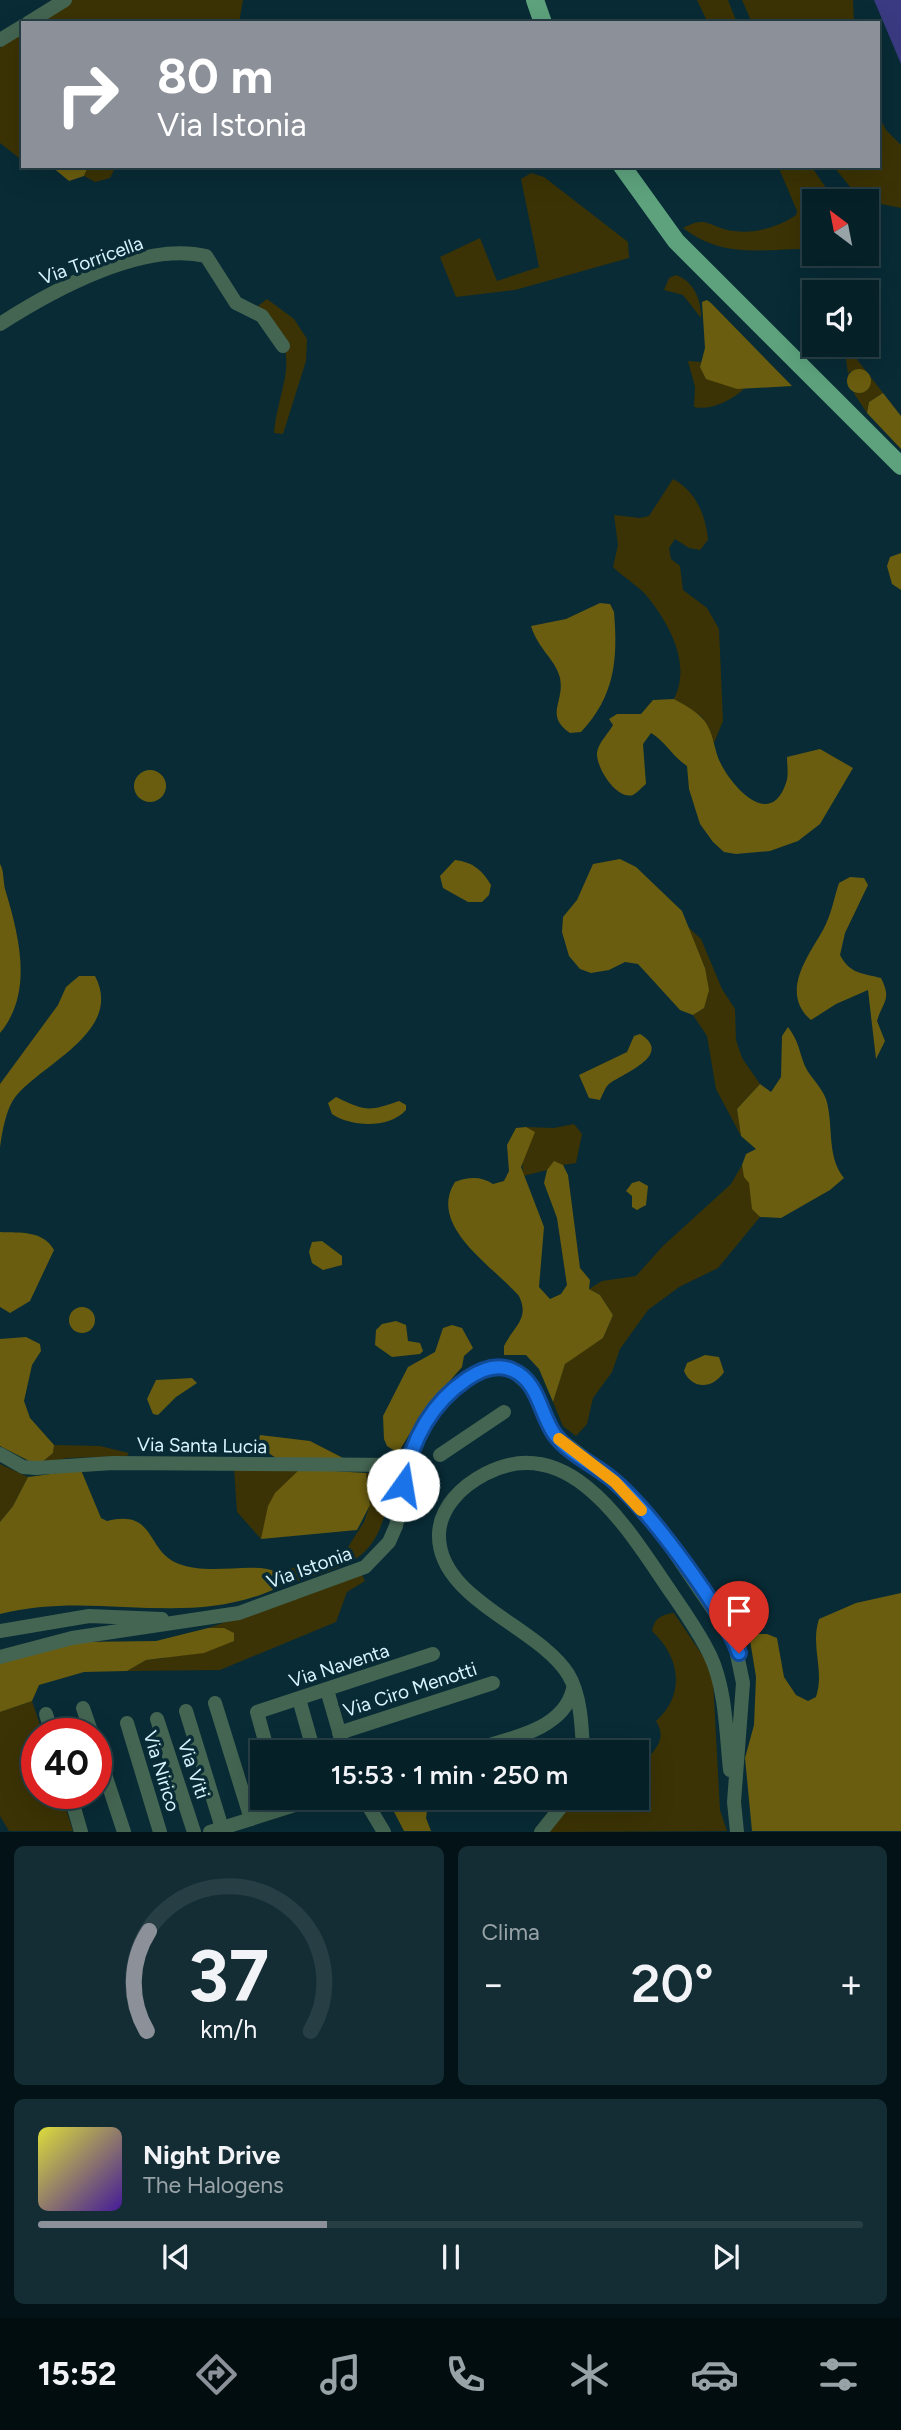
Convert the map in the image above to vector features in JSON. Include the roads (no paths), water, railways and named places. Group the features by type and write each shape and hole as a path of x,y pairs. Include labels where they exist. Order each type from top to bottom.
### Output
{"main road":[{"path":"535,0 542,21"},
{"path":"623,168 676,241 901,466"}],"street":[{"path":"31,21 65,0"},
{"path":"0,40 21,27"},
{"name":"Via Torricella","path":"0,324 39,299 86,278 137,260 183,251 206,256 236,303 262,316 283,346"},
{"name":"Via Istonia","path":"0,1657 72,1638 239,1613 365,1567 379,1555 396,1526 407,1465 424,1425 437,1405 456,1387 493,1367 511,1369 523,1377 538,1398 556,1436 615,1482 642,1511 668,1543 734,1640 743,1683 734,1802 737,1832"},
{"path":"440,1455 503,1412"},
{"name":"Via Santa Lucia","path":"0,1454 23,1467 36,1468 113,1463 407,1465"},
{"path":"582,1740 573,1687 561,1665 473,1595 445,1563 439,1534 444,1511 461,1491 490,1471 524,1464 558,1470 590,1487 624,1525 710,1655 722,1696 734,1802"},
{"path":"0,1631 64,1618 129,1617 184,1621"},
{"name":"Via Naventa","path":"265,1740 257,1712 433,1654"},
{"name":"Via Ciro Menotti","path":"339,1732 493,1683"},
{"path":"501,1740 537,1728 553,1718 566,1707 573,1687"},
{"path":"327,1690 341,1740"},
{"path":"299,1699 311,1740"},
{"path":"215,1703 230,1827"},
{"path":"83,1708 86,1718"},
{"path":"186,1711 230,1827"},
{"path":"553,1718 572,1713 580,1723"},
{"path":"46,1714 47,1718"},
{"name":"Via Viti","path":"157,1719 194,1832"},
{"name":"Via Nirico","path":"127,1723 160,1832"},
{"path":"112,1796 124,1832"},
{"path":"74,1809 81,1832"},
{"path":"230,1827 266,1810"},
{"path":"371,1810 384,1832"},
{"path":"541,1832 559,1810"}]}
